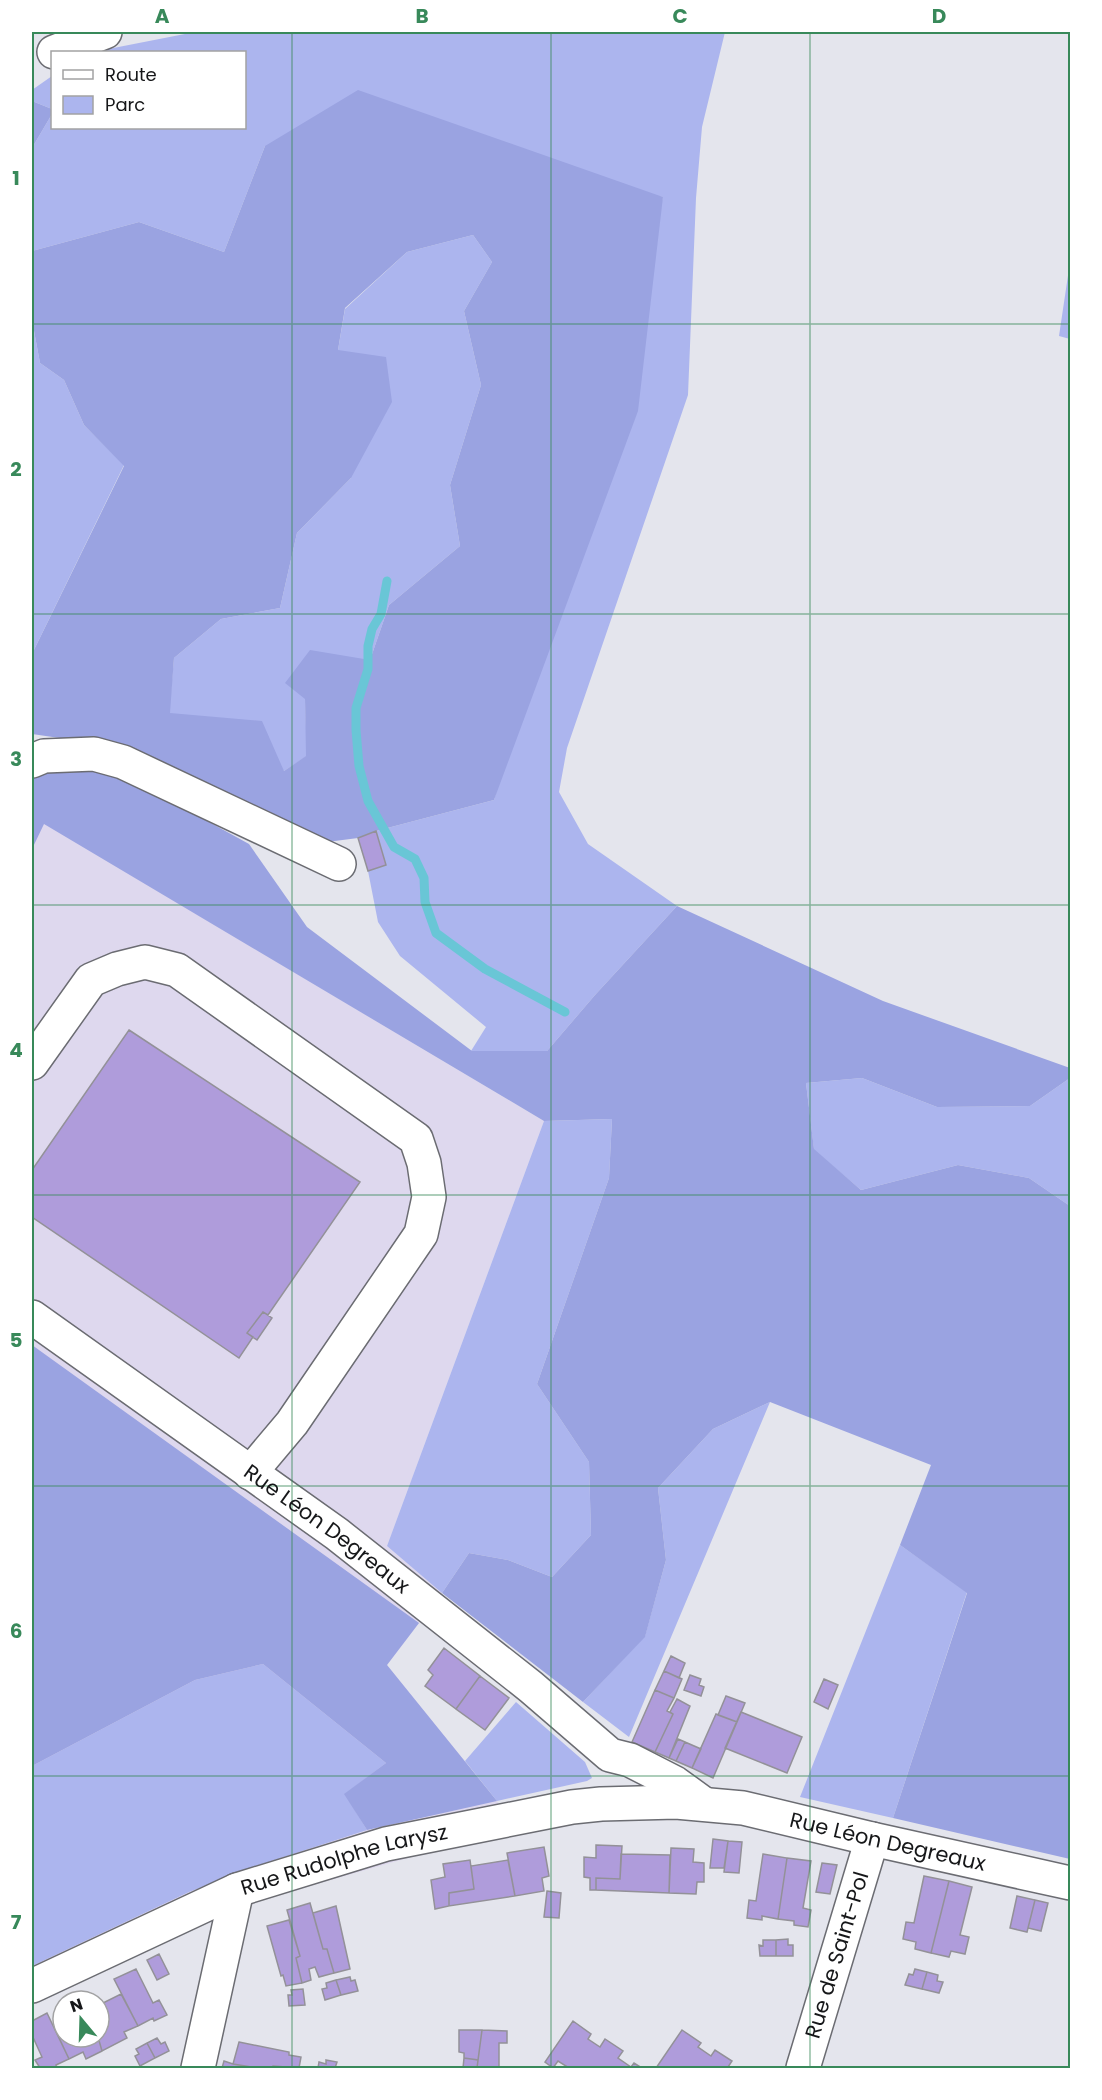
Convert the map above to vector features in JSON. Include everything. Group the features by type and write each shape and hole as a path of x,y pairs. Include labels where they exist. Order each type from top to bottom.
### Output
{"street":[{"path":"58,51 105,32"},
{"path":"32,67 51,54"},
{"path":"32,761 44,756 94,754 123,762 339,864"},
{"path":"32,1063 91,980 117,969 145,963 177,970 416,1139 424,1163 429,1197 421,1234 292,1423 250,1473"},
{"name":"Rue Léon Degreaux","path":"32,1317 337,1534 531,1687 610,1755 630,1760 675,1783 691,1803 743,1808 1071,1883"},
{"path":"610,1755 616,1803"},
{"name":"Rue Rudolphe Larysz","path":"32,1986 237,1890 386,1844 572,1807 616,1803 691,1803"},
{"name":"Rue de Saint-Pol","path":"802,2068 872,1839"},
{"path":"198,2068 237,1890"}],"shaded area":[{"path":"358,90 663,197 638,411 494,800 376,831 358,838 327,842 87,742 32,734 32,654 124,466 84,425 64,380 40,363 32,320 32,251 139,222 224,252 265,146","holes":["473,235 492,262 464,311 481,385 450,485 460,546 389,605 370,660 310,650 285,683 305,699 306,756 284,771 262,721 170,713 174,658 221,619 280,608 297,533 351,478 392,402 386,357 338,350 345,308 407,252"]},
{"path":"32,101 51,109 51,116 32,148"},
{"path":"67,763 120,773 249,844 307,927 472,1051 547,1051 677,906 883,1001 1070,1068 1070,1078 1030,1106 937,1107 862,1078 806,1083 814,1149 861,1190 958,1165 1029,1178 1070,1206 1070,1859 893,1818 967,1593 900,1545 931,1465 770,1402 713,1429 658,1488 666,1560 645,1637 583,1702 442,1593 469,1553 508,1560 552,1577 591,1535 589,1462 537,1384 609,1178 612,1119 544,1121 44,824 32,849 32,774"},
{"path":"32,816 544,1121 387,1546 442,1593 387,1665 522,1832 422,1854 267,1898 195,1927 64,1989 51,1989 51,1995 32,2004"},
{"path":"32,1345 419,1623 387,1665 497,1801 367,1830 344,1794 386,1763 263,1664 195,1680 32,1766"}],"green space":[{"path":"195,32 725,32 702,127 696,198 688,395 567,748 559,792 588,844 677,906 547,1051 471,1051 486,1027 400,956 378,922 368,871 386,865 376,831 494,800 663,197 265,146 224,252 139,222 32,251 32,148 51,116 51,129 246,129 246,51 98,51"},
{"path":"51,77 51,109 32,101 32,90"},
{"path":"473,235 492,262 464,311 481,385 450,485 460,546 389,605 370,660 305,699 307,756 284,771 169,713 174,658 221,619 280,608 297,533 351,478 338,350 345,309 407,252"},
{"path":"1070,262 1070,339 1059,336"},
{"path":"32,320 40,363 64,380 84,425 124,465 32,654"},
{"path":"862,1078 937,1107 1030,1106 1070,1078 1070,1206 1029,1178 958,1165 861,1190 814,1150 806,1083"},
{"path":"612,1119 609,1178 537,1384 589,1462 591,1535 552,1577 508,1560 469,1553 442,1593 387,1546 544,1121"},
{"path":"770,1402 629,1737 583,1702 645,1636 666,1560 658,1488 713,1429"},
{"path":"900,1545 967,1592 893,1818 800,1797"},
{"path":"263,1664 386,1763 345,1794 367,1830 256,1866 189,1892 32,1966 32,1766 195,1680"},
{"path":"516,1702 585,1762 592,1778 497,1801 465,1761"}],"building":[{"path":"376,831 386,865 368,871 358,838"},
{"path":"129,1030 360,1182 268,1315 263,1312 247,1333 253,1337 239,1358 32,1217 32,1170"},
{"path":"263,1312 272,1318 257,1340 247,1333"},
{"path":"444,1648 480,1676 456,1709 425,1686 433,1675 428,1670"},
{"path":"671,1656 685,1663 679,1678 664,1671"},
{"path":"664,1671 682,1679 674,1698 655,1690"},
{"path":"690,1675 701,1679 699,1685 704,1687 701,1696 684,1690"},
{"path":"480,1676 509,1698 485,1730 456,1709"},
{"path":"824,1679 838,1685 828,1709 814,1702"},
{"path":"655,1690 674,1698 667,1711 673,1714 655,1752 632,1742"},
{"path":"726,1696 745,1703 737,1722 718,1715"},
{"path":"677,1699 690,1706 669,1758 655,1752 673,1714 670,1712"},
{"path":"741,1712 802,1737 787,1773 725,1748"},
{"path":"716,1714 737,1722 713,1778 692,1768"},
{"path":"678,1739 685,1742 676,1761 669,1758"},
{"path":"685,1742 701,1749 692,1768 676,1761"},
{"path":"713,1839 728,1841 724,1868 710,1868"},
{"path":"728,1841 742,1842 739,1873 724,1872"},
{"path":"596,1845 622,1846 620,1879 596,1878 596,1890 590,1890 590,1878 584,1877 584,1857 596,1858"},
{"path":"544,1847 549,1876 542,1878 544,1891 515,1896 507,1853"},
{"path":"671,1848 694,1849 693,1862 704,1863 704,1882 697,1882 696,1894 669,1893"},
{"path":"621,1854 670,1855 669,1893 596,1890 596,1878 620,1879"},
{"path":"763,1854 787,1858 778,1919 762,1916 762,1920 747,1918 749,1900 756,1901"},
{"path":"787,1858 811,1861 803,1908 811,1910 808,1927 794,1925 794,1921 778,1919"},
{"path":"470,1860 474,1889 449,1893 449,1906 435,1909 431,1880 445,1877 443,1864"},
{"path":"508,1860 515,1896 449,1906 449,1893 474,1889 471,1866"},
{"path":"822,1863 837,1865 830,1894 816,1892"},
{"path":"924,1876 949,1881 931,1953 915,1949 916,1942 903,1939 906,1922 914,1923"},
{"path":"949,1881 972,1887 960,1935 969,1937 965,1954 951,1951 949,1957 931,1953"},
{"path":"547,1891 561,1893 559,1918 544,1917"},
{"path":"1017,1896 1035,1900 1027,1932 1010,1928"},
{"path":"1035,1900 1048,1903 1041,1931 1028,1928"},
{"path":"310,1903 323,1949 327,1949 334,1973 319,1977 315,1967 309,1969 311,1980 302,1983 296,1958 300,1956 287,1910"},
{"path":"336,1906 350,1969 334,1973 327,1949 323,1949 313,1913"},
{"path":"289,1920 300,1956 296,1958 302,1983 286,1986 267,1926"},
{"path":"788,1939 788,1945 793,1945 793,1956 776,1956 776,1940"},
{"path":"763,1940 776,1940 776,1956 760,1956 759,1945 763,1946"},
{"path":"159,1954 169,1974 157,1980 147,1960"},
{"path":"136,1969 153,2003 159,2000 167,2015 154,2021 153,2018 138,2026 114,1979"},
{"path":"915,1969 927,1972 922,1989 905,1985 909,1974 913,1975"},
{"path":"927,1972 938,1975 937,1981 943,1982 939,1993 922,1989"},
{"path":"350,1977 351,1981 355,1980 358,1991 341,1995 336,1980"},
{"path":"336,1980 341,1995 325,2000 322,1989 327,1988 326,1983"},
{"path":"303,1989 305,2005 289,2006 288,1995 292,1995 291,1990"},
{"path":"121,1994 138,2026 124,2032 127,2038 111,2046 111,1999"},
{"path":"47,2013 51,2021 51,2049 64,2049 69,2059 56,2065 57,2068 40,2068 35,2060 42,2057 32,2035 32,2021"},
{"path":"573,2021 591,2034 588,2039 600,2047 605,2039 623,2051 618,2058 631,2067 634,2063 642,2068 569,2068 558,2061 553,2068 545,2062"},
{"path":"459,2030 482,2030 478,2060 464,2058 464,2053 459,2052"},
{"path":"482,2030 507,2031 507,2043 499,2043 499,2067 513,2068 477,2068"},
{"path":"682,2030 701,2043 698,2047 711,2056 715,2050 732,2061 728,2067 730,2068 656,2068"},
{"path":"157,2038 161,2044 165,2042 169,2051 155,2058 147,2043"},
{"path":"239,2042 289,2052 289,2055 301,2057 299,2068 273,2066 272,2068 257,2068 233,2064"},
{"path":"147,2043 155,2058 140,2066 135,2056 139,2054 136,2049"},
{"path":"64,2049 101,2049 102,2051 86,2059 83,2052 69,2059"},
{"path":"464,2058 478,2060 477,2068 463,2068"},
{"path":"326,2060 337,2062 335,2068 318,2068 319,2062 326,2064"},
{"path":"224,2061 233,2064 257,2068 222,2068"}],"waterway":[{"path":"387,581 381,614 372,629 368,646 368,669 356,708 359,766 368,801 394,847 415,859 424,878 425,902 436,933 485,969 565,1012"}]}
